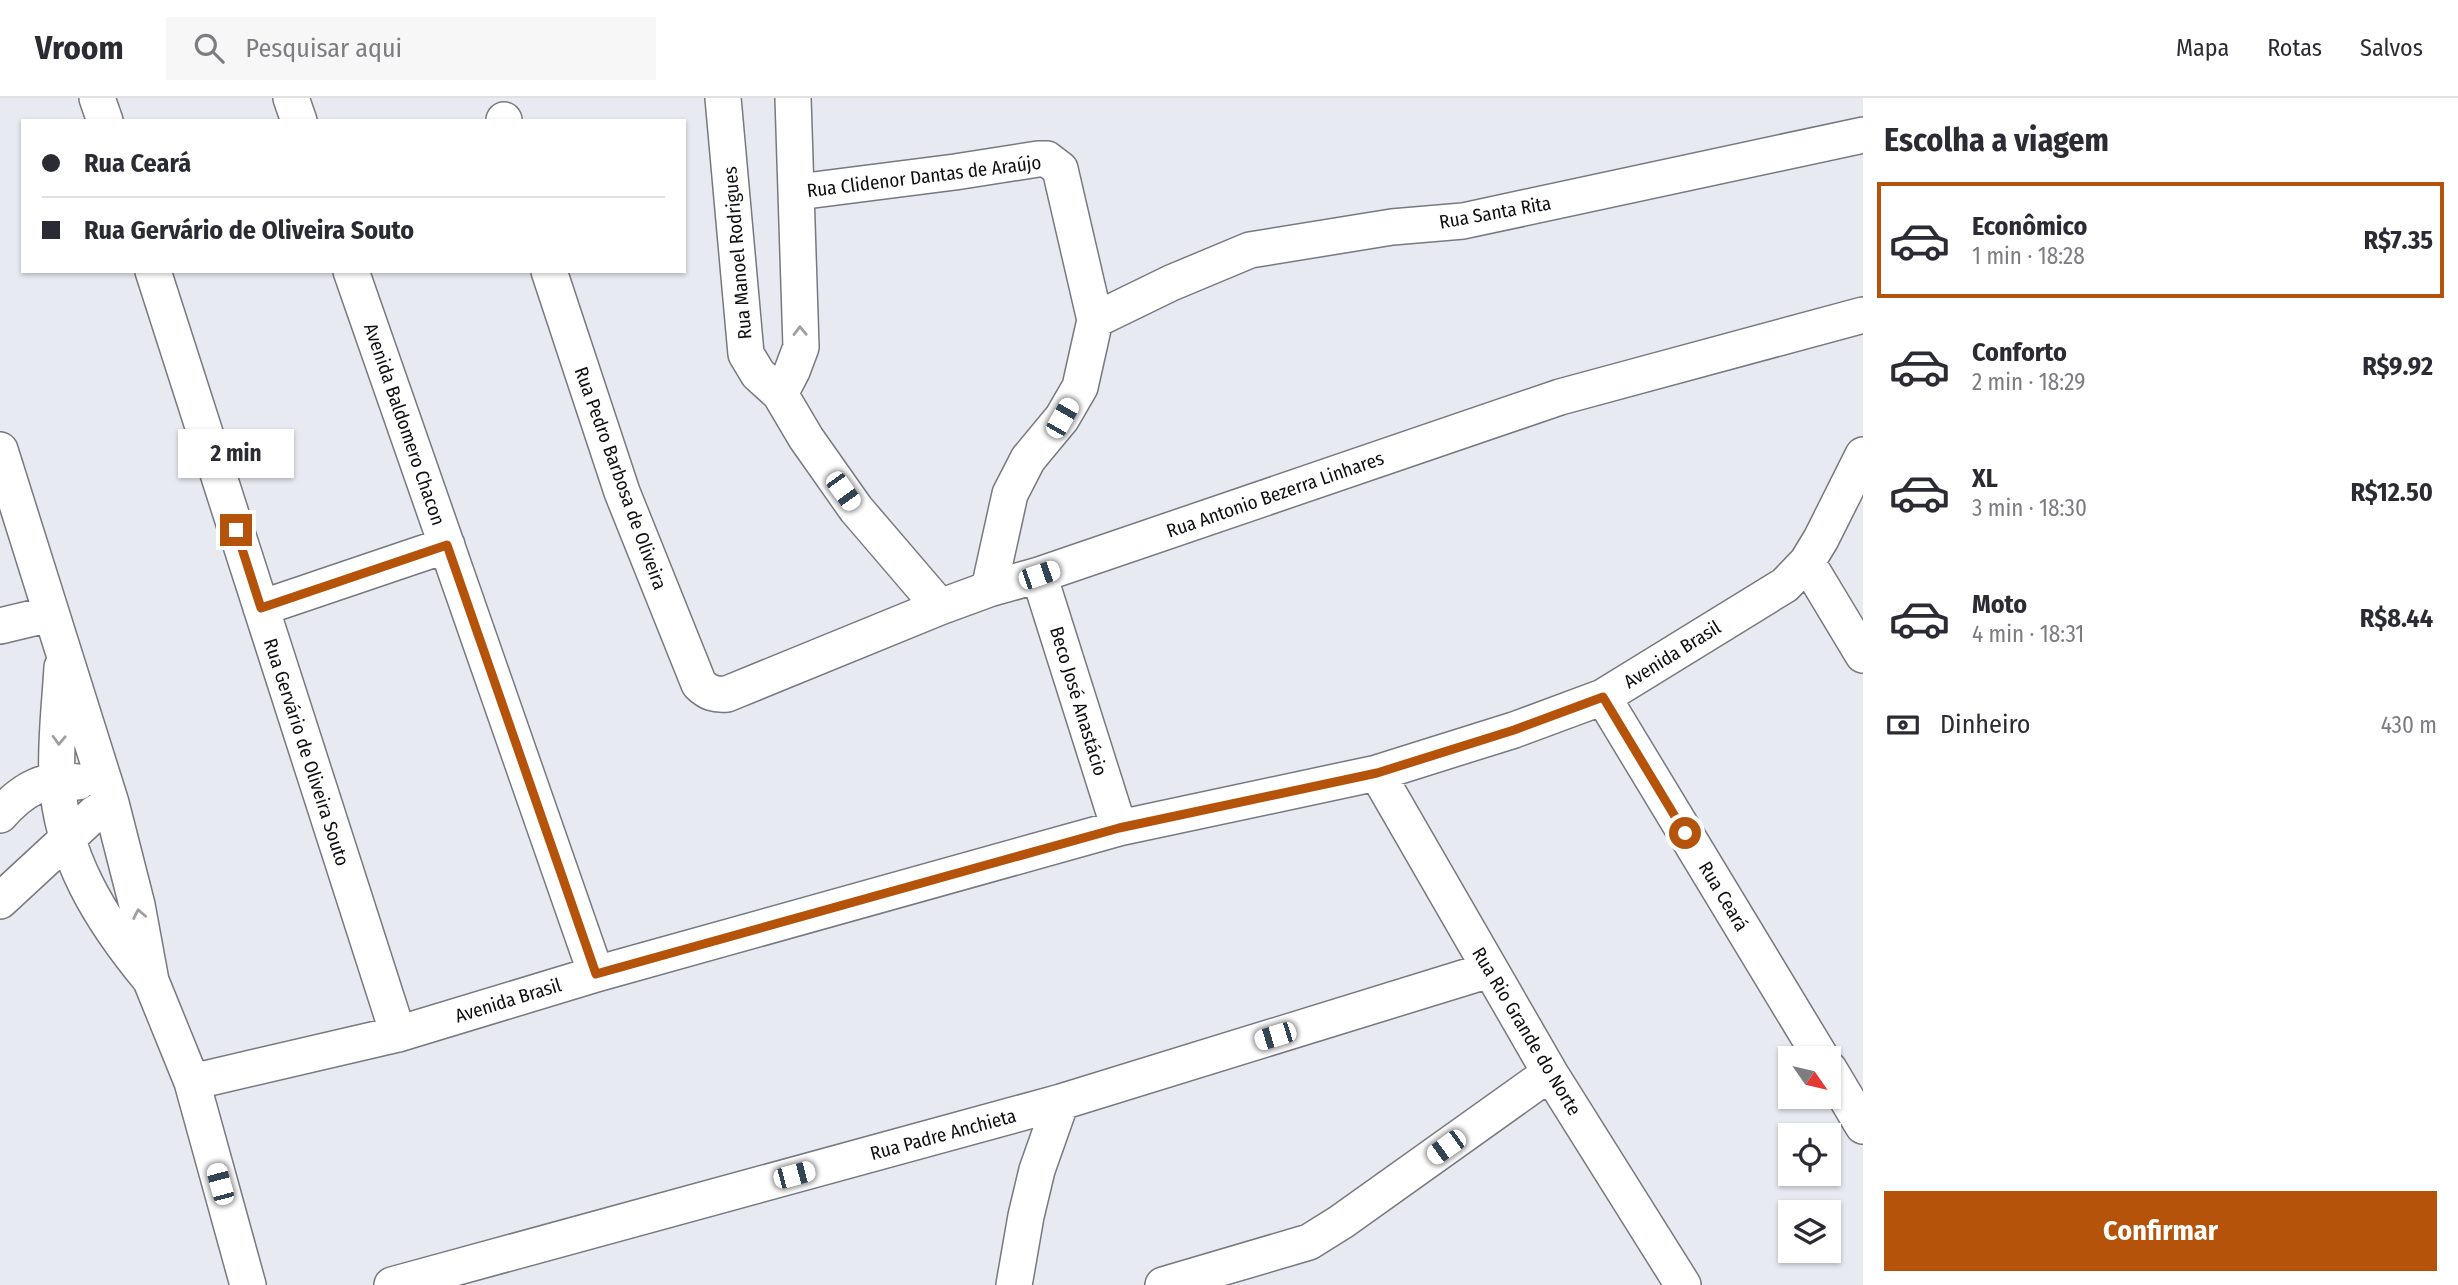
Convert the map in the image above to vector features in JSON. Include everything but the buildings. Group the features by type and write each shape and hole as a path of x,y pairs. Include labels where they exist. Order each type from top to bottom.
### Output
{"street":[{"path":"97,98 104,119"},
{"path":"291,98 298,119"},
{"name":"Rua Manoel Rodrigues","path":"723,98 746,354 758,373 780,394 806,438 856,509 940,607"},
{"path":"780,394 801,347 793,98"},
{"name":"Rua Santa Rita","path":"1095,320 1171,283 1250,250 1392,227 1463,221 1863,135"},
{"name":"Rua Clidenor Dantas de Araújo","path":"798,192 1047,159 1060,169 1095,320 1080,387 1062,418 1028,459 1010,494 989,589"},
{"name":"Rua Gervário de Oliveira Souto","path":"154,273 398,1034"},
{"name":"Avenida Baldomero Chacon","path":"352,273 596,974"},
{"name":"Rua Pedro Barbosa de Oliveira","path":"550,273 622,492 699,684"},
{"name":"Rua Antonio Bezerra Linhares","path":"699,684 705,691 715,695 727,694 989,589 1039,575 1560,397 1863,315"},
{"path":"0,450 110,797 137,905 151,981 192,1082 248,1285"},
{"name":"Avenida Brasil","path":"192,1082 398,1034 596,974 1119,828 1377,773 1514,730 1603,697 1784,585 1807,562 1821,539 1863,455"},
{"path":"261,608 447,545"},
{"path":"1807,562 1863,655"},
{"name":"Beco José Anastácio","path":"1039,575 1119,828"},
{"path":"0,626 50,614"},
{"path":"63,647 57,779 66,840 82,880 117,939 151,981"},
{"name":"Rua Ceará","path":"1603,697 1814,1046"},
{"name":"Rua Rio Grande do Norte","path":"1377,773 1489,970 1675,1282"},
{"path":"0,815 13,800 38,785 57,779 110,797"},
{"path":"0,901 110,797"},
{"name":"Rua Padre Anchieta","path":"392,1285 1061,1102 1489,970"},
{"path":"1163,1285 1309,1242 1550,1073"},
{"path":"1841,1089 1863,1126"},
{"path":"1014,1285 1037,1170 1061,1102"}],"route":[{"path":"236,530 261,608 447,545 596,974 1119,828 1377,773 1514,730 1603,697 1685,833"}]}
